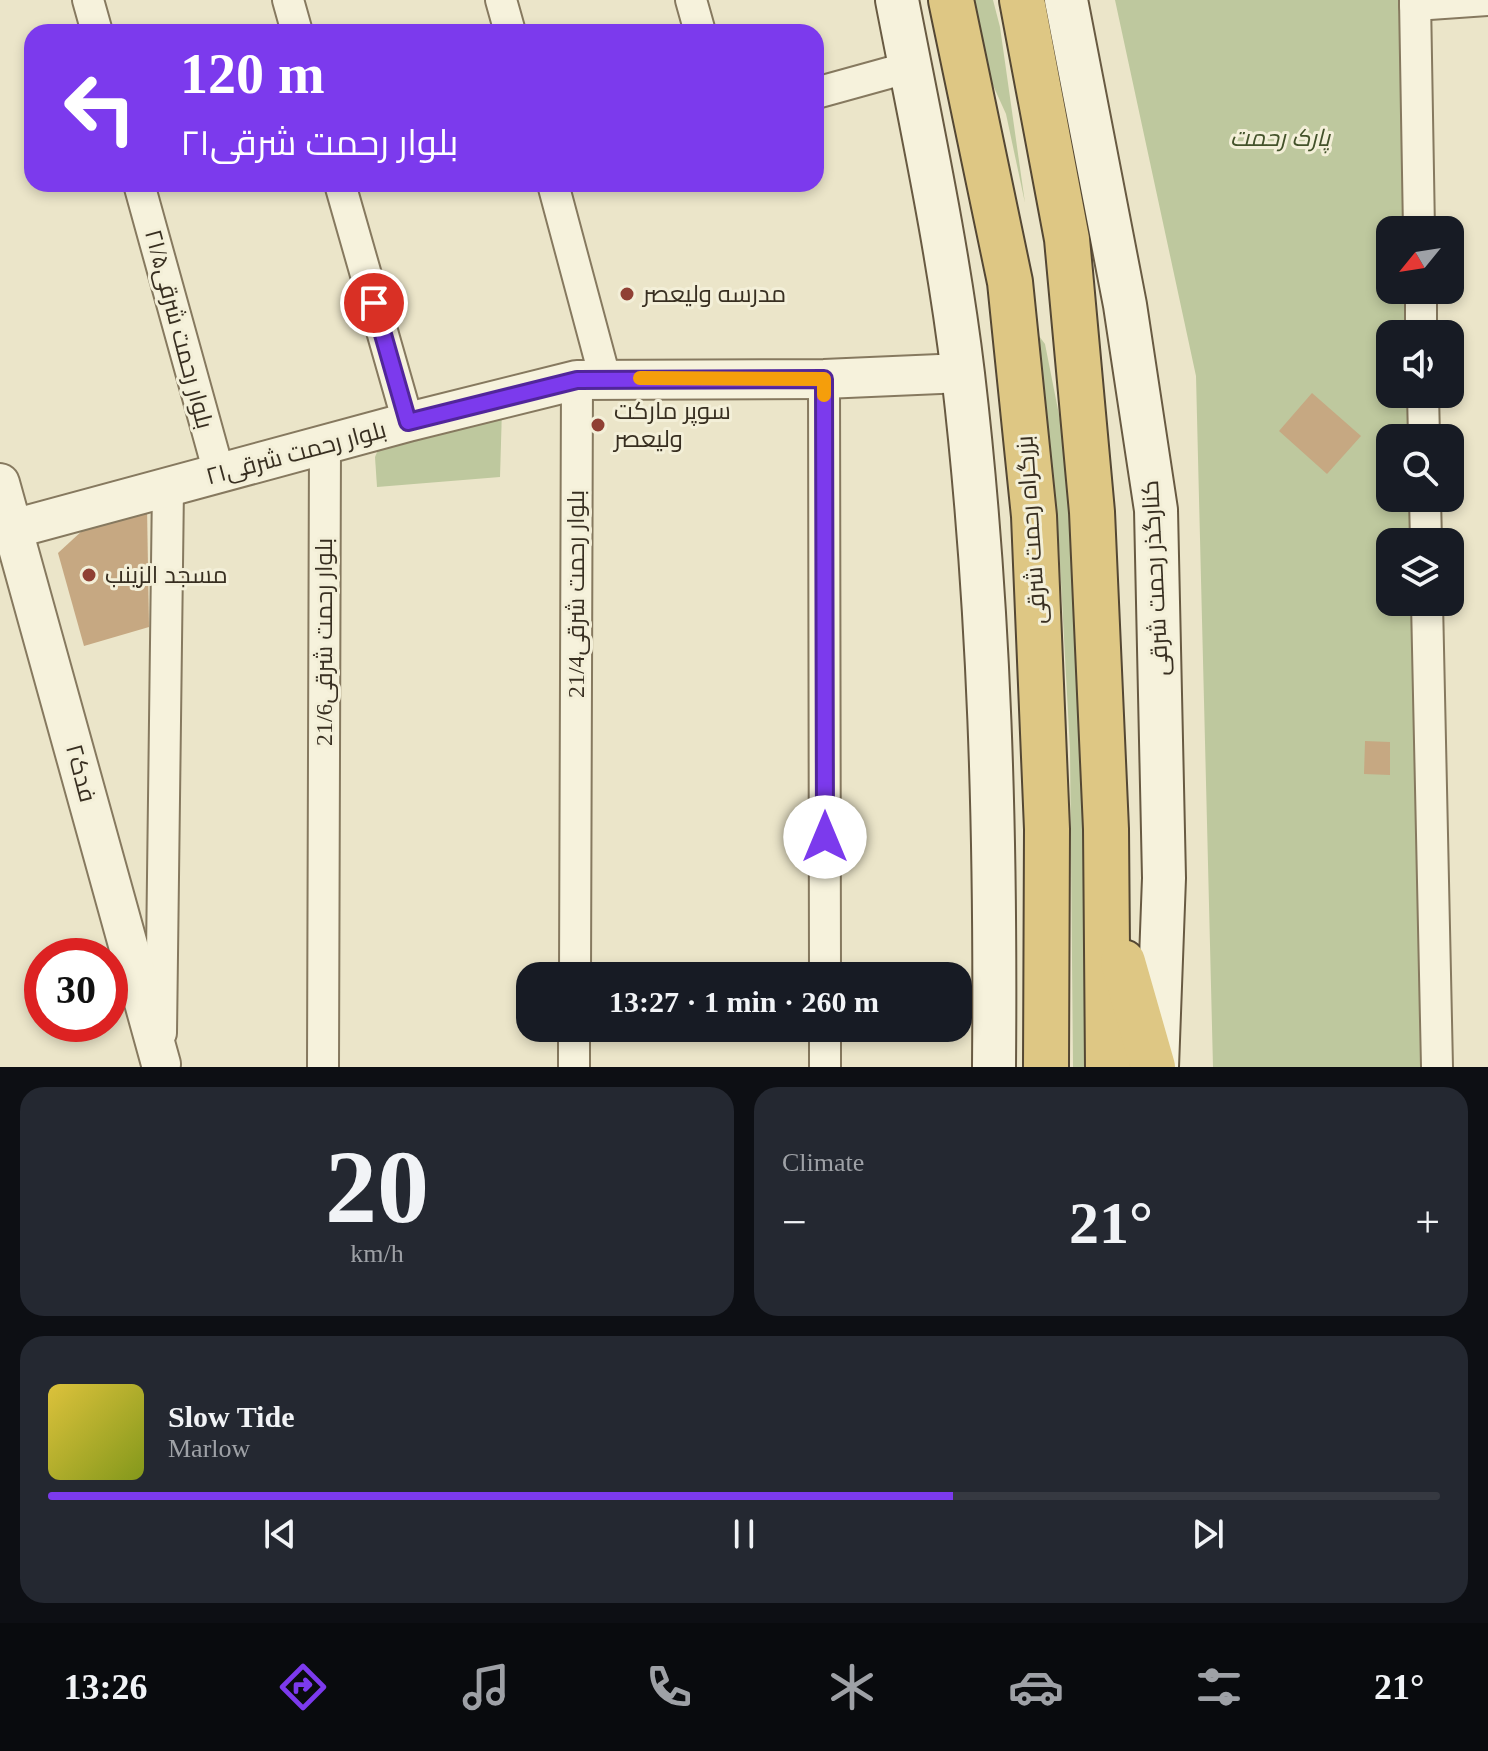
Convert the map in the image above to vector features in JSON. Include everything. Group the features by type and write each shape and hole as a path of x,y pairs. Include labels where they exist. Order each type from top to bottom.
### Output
{"highway":[{"name":"بزرگراه رحمت شرقی","path":"951,0 1010,282 1034,516 1047,829 1046,1066"},
{"path":"1022,0 1067,239 1092,512 1109,910 1108,1067"},
{"path":"1109,910 1155,1067"}],"main road":[{"path":"897,0 941,229 963,373 978,518 995,890 994,1067"},
{"name":"کنارگذر رحمت شرقی","path":"1066,0 1125,305 1156,510 1164,878 1155,1067"}],"street":[{"path":"88,0 95,24"},
{"path":"288,0 295,24"},
{"path":"501,0 508,24"},
{"path":"691,0 698,24"},
{"path":"1419,216 1415,2 1488,0"},
{"path":"824,91 910,67"},
{"name":"بلوار رحمت شرقی۲۱/۵","path":"141,192 219,473"},
{"path":"342,192 408,422"},
{"name":"بلوار رحمت شرقی21/4","path":"555,192 591,379 575,809 575,962"},
{"name":"بلوار رحمت شرقی۲۱","path":"13,529 408,422 591,379 824,379 963,373"},
{"path":"824,379 825,962"},
{"name":"بلوار رحمت شرقی21/6","path":"323,1067 325,445"},
{"name":"فدک۲","path":"0,483 156,1066"},
{"path":"156,1066 168,487"},
{"path":"1427,616 1437,1067"},
{"path":"574,1042 574,1067"},
{"path":"825,1042 825,1067"}],"green space":[{"path":"972,0 993,0 1000,27 1025,203 1006,114 992,83"},
{"name":"پارک رحمت","path":"1115,0 1413,0 1414,216 1376,216 1376,304 1415,304 1415,320 1376,320 1376,408 1415,408 1416,424 1376,424 1376,512 1416,512 1416,528 1376,528 1376,616 1417,616 1420,1067 1213,1067 1196,376"},
{"path":"1029,333 1039,336 1045,344 1081,526 1095,1067 1073,1067 1070,750 1059,545"},
{"path":"502,409 500,477 377,487 375,457 380,445"}],"building":[{"path":"1312,393 1361,436 1327,474 1279,431"},
{"name":"مسجد الزینب","path":"147,507 149,627 84,646 58,553 83,530"},
{"path":"1365,741 1390,742 1390,775 1364,774"}],"slow traffic":[{"path":"640,378 824,379 824,395"}],"place":[{"name":"مدرسه ولیعصر","path":"627,294"},
{"name":"سوپر مارکت ولیعصر","path":"598,425"},
{"name":"مسجد الزینب","path":"89,575"}],"route":[{"path":"374,303 408,422 577,380 824,379 825,837"}]}
